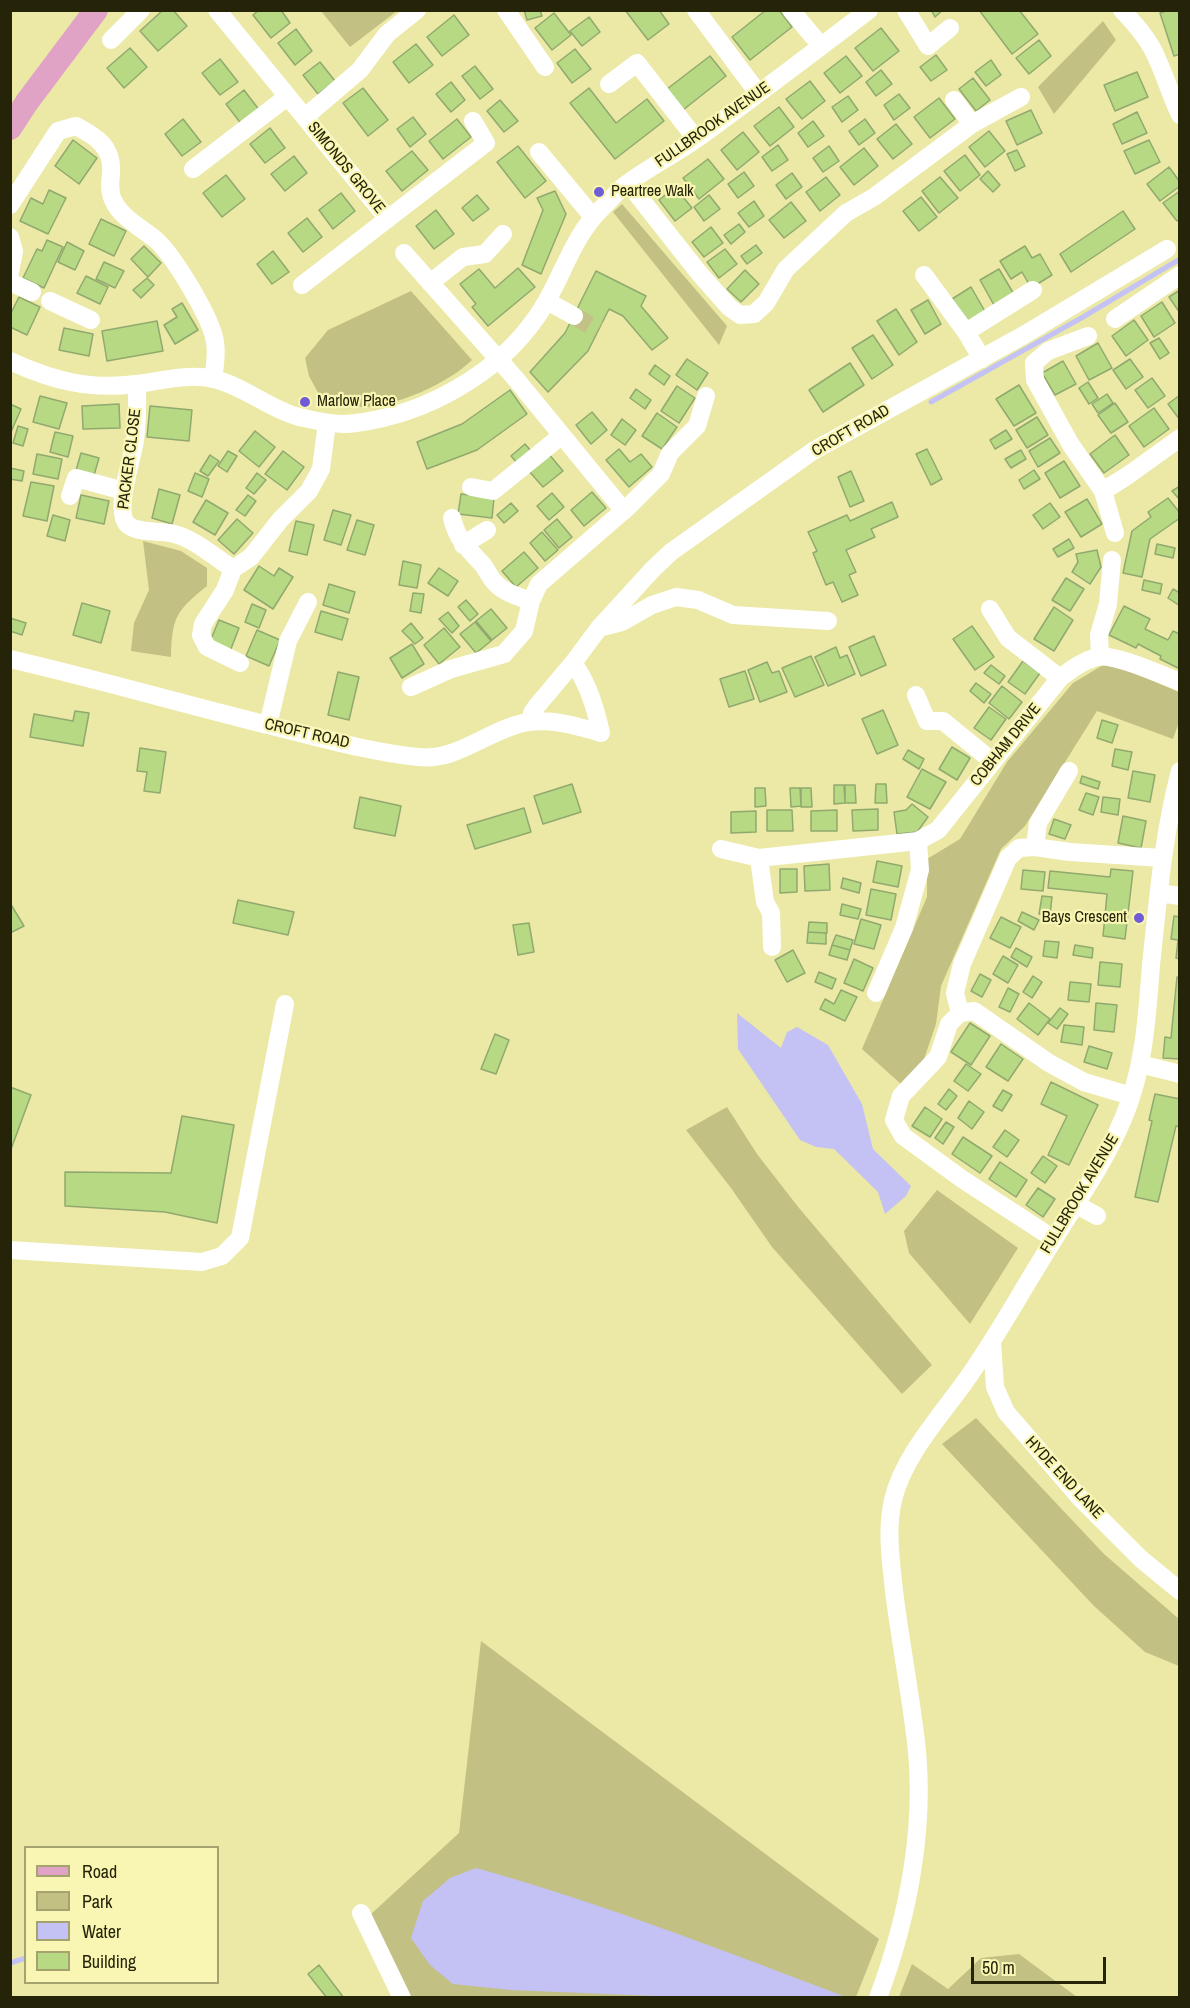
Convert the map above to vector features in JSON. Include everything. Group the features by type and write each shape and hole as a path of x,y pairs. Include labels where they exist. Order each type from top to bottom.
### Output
{"main road":[{"path":"10,128 17,105 96,10"}],"street":[{"path":"111,40 141,10"},
{"name":"SIMONDS GROVE","path":"217,10 388,219"},
{"name":"SIMONDS GROVE","path":"305,117 360,70 387,34 417,10"},
{"path":"506,10 544,67"},
{"path":"696,10 758,93"},
{"path":"791,10 821,46"},
{"name":"FULLBROOK AVENUE","path":"10,362 64,382 103,386 137,384 166,378 213,379 296,416 327,423 355,424 418,408 451,393 498,360 538,315 581,233 593,217 628,183 696,139 869,10"},
{"path":"906,10 928,46 950,28"},
{"path":"1122,10 1142,32 1154,52 1179,115"},
{"path":"609,84 638,63 696,139"},
{"path":"193,169 287,97"},
{"path":"628,183 729,308 740,315 754,314 766,303 786,269 846,213 874,197 972,124 1021,97"},
{"path":"954,100 972,124"},
{"name":"SIMONDS GROVE","path":"302,285 486,143 473,120"},
{"path":"10,205 58,131 76,126 93,135 106,147 111,164 110,185 113,200 126,217 158,242 172,258 204,314 215,341 216,364 213,379"},
{"path":"539,152 593,217"},
{"path":"430,283 463,257 485,254 503,234"},
{"path":"10,237 14,251 10,272"},
{"name":"CROFT ROAD","path":"10,658 100,680 186,705 387,753 431,758 449,754 515,725 531,722 532,713 536,707 599,628 653,568 671,552 813,451 981,359 1167,249"},
{"path":"405,253 624,511"},
{"path":"924,275 966,332 981,359"},
{"path":"1115,319 1179,275"},
{"path":"10,282 32,292"},
{"path":"966,332 1033,290"},
{"path":"50,301 91,320"},
{"path":"547,301 574,316"},
{"path":"1088,336 1048,351 1034,363 1035,380 1071,445 1103,491 1115,533"},
{"name":"PACKER CLOSE","path":"137,384 135,439 122,501 123,516 128,525 138,529 175,534 233,569"},
{"path":"411,687 451,669 504,654 524,631 531,601 539,584 624,511 661,474 670,453 697,426 706,396"},
{"path":"240,663 207,646 201,635 203,624 225,590 233,569 251,557 280,520 309,491 321,469 327,423"},
{"path":"471,487 493,490 561,436"},
{"path":"1103,491 1179,438"},
{"path":"70,496 75,478 124,491"},
{"path":"452,518 456,533 463,545 484,567 493,582 506,592 531,601"},
{"path":"463,545 487,530"},
{"path":"1112,560 1108,604 1099,635 1100,656 1118,658 1179,682"},
{"path":"599,628 622,622 652,605 676,597 698,600 733,615 828,621"},
{"path":"268,725 288,641 308,602"},
{"path":"990,609 1008,638 1060,678"},
{"name":"COBHAM DRIVE","path":"721,849 759,858 918,841 938,830 1060,678 1078,664 1100,656"},
{"path":"531,722 568,723 601,733 593,704 579,670 573,663"},
{"path":"916,695 927,721 943,721 992,761"},
{"path":"1035,847 1038,823 1069,771"},
{"name":"FULLBROOK AVENUE","path":"878,1998 903,1913 917,1841 919,1800 916,1737 897,1616 889,1539 891,1512 897,1489 921,1444 992,1342 1077,1205 1123,1119 1140,1064 1146,1027 1162,858 1179,771"},
{"path":"876,993 904,928 920,870 918,841"},
{"path":"960,1013 955,993 962,964 1008,858 1019,848 1035,847 1070,852 1162,858"},
{"path":"759,858 765,902 771,914 772,947"},
{"path":"1159,893 1179,896"},
{"path":"10,1250 201,1262 222,1256 240,1238 285,1004"},
{"path":"1054,1239 962,1179 903,1136 894,1120 902,1096 938,1057 949,1024 960,1013 974,1011 1049,1063 1084,1082 1131,1096"},
{"path":"1140,1064 1179,1074"},
{"path":"1077,1205 1097,1216"},
{"name":"HYDE END LANE","path":"992,1342 995,1387 1006,1412 1080,1498 1141,1559 1179,1591"},
{"path":"361,1913 402,1998"}],"green space":[{"path":"321,11 397,11 350,47"},
{"path":"1103,21 1116,40 1054,114 1038,87"},
{"path":"622,204 727,326 719,345 613,212"},
{"path":"411,291 472,360 436,385 390,403 363,407 322,400 309,376 305,358 328,330"},
{"path":"143,541 181,551 207,568 207,586 188,602 178,616 173,633 171,657 131,651 134,623 149,590"},
{"path":"1108,662 1179,692 1179,722 1173,739 1097,711 1025,826 1001,849 941,986 936,1024 924,1059 901,1084 862,1049 927,897 927,859 960,839 1007,762 1073,683"},
{"path":"727,1107 757,1154 799,1208 932,1365 902,1394 772,1247 731,1188 686,1130"},
{"path":"937,1190 1018,1248 970,1324 909,1253 904,1231"},
{"path":"976,1418 1104,1554 1179,1619 1179,1666 1145,1652 1094,1606 942,1444"},
{"path":"481,1641 879,1939 856,1997 410,1998 370,1915 459,1833"},
{"path":"1019,1954 1077,1997 899,1997 912,1964 948,1989 981,1958"}],"water":[{"path":"737,1013 781,1048 787,1032 797,1027 828,1045 862,1104 873,1149 911,1186 906,1196 885,1214 878,1192 834,1149 816,1147 800,1140 738,1049"},
{"path":"476,1868 616,1912 846,1997 703,1998 511,1990 453,1984 430,1965 411,1938 423,1901 450,1878"}],"building":[{"path":"163,10 173,10 187,26 158,51 140,31"},
{"path":"259,10 281,10 290,23 271,38 253,15"},
{"path":"524,10 540,10 542,16 527,20"},
{"path":"625,10 659,10 669,24 648,40"},
{"path":"766,10 779,10 792,27 750,60 732,37"},
{"path":"931,10 943,10 935,17"},
{"path":"979,10 1019,10 1038,34 1012,54"},
{"path":"1180,10 1180,54 1174,56 1160,13"},
{"path":"554,13 571,35 552,50 535,28"},
{"path":"454,15 469,35 442,56 427,37"},
{"path":"589,17 600,32 582,46 570,31"},
{"path":"881,28 899,51 873,71 855,48"},
{"path":"296,29 312,51 295,65 278,43"},
{"path":"1039,40 1051,56 1029,74 1016,58"},
{"path":"416,44 433,65 409,83 393,62"},
{"path":"130,48 147,67 124,88 107,68"},
{"path":"575,49 591,69 572,83 557,63"},
{"path":"936,55 947,70 931,81 920,67"},
{"path":"710,56 726,76 683,110 667,89"},
{"path":"846,56 862,76 840,93 824,73"},
{"path":"220,59 238,82 220,95 202,73"},
{"path":"991,60 1001,75 986,86 975,72"},
{"path":"320,62 335,81 318,94 303,75"},
{"path":"475,66 493,89 480,99 462,76"},
{"path":"881,70 892,84 876,96 866,82"},
{"path":"1137,72 1148,97 1115,111 1104,85"},
{"path":"973,78 990,100 976,111 959,89"},
{"path":"810,81 825,101 802,119 786,99"},
{"path":"451,82 465,100 451,112 436,94"},
{"path":"363,88 388,120 368,136 343,103"},
{"path":"589,88 616,123 647,99 664,121 615,159 570,103"},
{"path":"244,90 260,111 242,125 226,104"},
{"path":"899,94 910,108 894,120 884,105"},
{"path":"848,96 858,110 842,122 832,107"},
{"path":"939,98 955,119 930,138 914,117"},
{"path":"500,100 518,121 504,132 487,111"},
{"path":"779,107 794,127 770,146 754,126"},
{"path":"1031,110 1042,133 1017,145 1006,121"},
{"path":"1137,112 1147,133 1122,144 1113,124"},
{"path":"413,117 426,134 410,147 397,129"},
{"path":"183,119 201,142 182,156 165,134"},
{"path":"457,119 471,137 443,159 429,141"},
{"path":"865,119 875,133 859,145 849,131"},
{"path":"813,121 824,136 808,147 798,133"},
{"path":"896,124 912,144 893,159 877,139"},
{"path":"270,128 285,148 265,163 250,144"},
{"path":"989,131 1005,151 985,167 969,147"},
{"path":"743,132 759,152 737,170 721,150"},
{"path":"73,140 97,158 79,184 55,166"},
{"path":"1149,140 1160,162 1135,174 1124,151"},
{"path":"778,145 788,160 772,171 762,157"},
{"path":"518,146 546,181 525,198 497,162"},
{"path":"829,146 839,161 823,172 813,158"},
{"path":"864,148 878,166 854,185 840,167"},
{"path":"1017,150 1025,166 1015,171 1007,154"},
{"path":"412,151 428,170 402,191 386,171"},
{"path":"965,155 980,175 960,191 944,171"},
{"path":"294,156 307,173 285,191 271,174"},
{"path":"708,159 724,179 699,199 683,178"},
{"path":"1169,167 1180,182 1180,186 1160,201 1147,184"},
{"path":"988,171 1000,185 993,192 980,179"},
{"path":"744,172 754,186 738,198 728,184"},
{"path":"792,173 802,187 786,199 776,185"},
{"path":"226,175 245,199 222,217 203,193"},
{"path":"826,177 840,195 820,211 806,192"},
{"path":"940,177 958,198 939,213 922,191"},
{"path":"675,187 692,208 675,221 659,200"},
{"path":"49,190 66,198 48,234 20,221 31,198 43,204"},
{"path":"555,191 566,214 541,274 522,265 543,210 537,198"},
{"path":"1180,191 1180,219 1177,221 1163,203"},
{"path":"341,193 355,211 333,229 319,210"},
{"path":"477,195 489,209 473,221 462,208"},
{"path":"709,195 720,209 704,221 694,207"},
{"path":"921,197 937,217 919,231 903,211"},
{"path":"754,201 764,216 749,227 738,213"},
{"path":"791,202 806,221 784,238 769,220"},
{"path":"436,210 454,234 434,249 416,226"},
{"path":"1123,211 1135,229 1071,272 1060,254"},
{"path":"307,218 322,237 303,252 288,233"},
{"path":"101,219 126,231 114,256 89,244"},
{"path":"739,224 745,232 731,244 724,235"},
{"path":"711,227 723,243 704,257 692,242"},
{"path":"47,240 63,247 44,288 23,278 37,249 42,251"},
{"path":"67,242 84,251 75,270 58,262"},
{"path":"756,245 762,253 747,264 741,256"},
{"path":"144,246 161,263 148,277 131,259"},
{"path":"1025,246 1032,258 1040,254 1052,275 1031,288 1022,272 1011,279 1000,261"},
{"path":"725,249 737,264 719,278 707,262"},
{"path":"273,251 289,272 272,284 257,264"},
{"path":"104,262 124,271 115,288 96,279"},
{"path":"518,268 535,287 488,326 472,307 476,304 460,284 479,269 495,288"},
{"path":"999,269 1015,296 995,307 980,280"},
{"path":"745,270 759,284 741,302 727,289"},
{"path":"596,271 646,296 641,306 668,338 652,350 623,316 609,309 588,351 548,392 530,372 565,333"},
{"path":"86,276 108,287 100,304 77,293"},
{"path":"147,278 154,285 141,298 133,290"},
{"path":"971,287 986,313 967,324 952,299"},
{"path":"1180,290 1180,313 1169,297"},
{"path":"19,297 40,307 27,335 10,327 10,315"},
{"path":"928,300 941,324 925,334 911,310"},
{"path":"1162,302 1175,323 1154,337 1141,316"},
{"path":"182,303 198,330 175,344 164,325 177,317 172,309"},
{"path":"896,309 917,342 899,355 877,321"},
{"path":"1134,320 1148,340 1126,356 1112,336"},
{"path":"157,321 163,351 107,361 102,331"},
{"path":"64,328 93,334 89,356 59,350"},
{"path":"873,335 893,365 872,379 852,348"},
{"path":"1159,338 1169,353 1160,359 1150,343"},
{"path":"1098,343 1112,368 1089,380 1076,356"},
{"path":"687,359 708,373 697,390 676,375"},
{"path":"1130,359 1143,377 1126,389 1113,370"},
{"path":"1063,361 1076,384 1055,395 1042,373"},
{"path":"850,363 864,385 823,412 809,390"},
{"path":"655,365 670,376 664,385 649,374"},
{"path":"1152,378 1165,396 1148,408 1135,390"},
{"path":"1088,382 1098,398 1089,404 1079,388"},
{"path":"1019,385 1036,413 1014,426 996,399"},
{"path":"677,386 695,398 679,423 661,411"},
{"path":"636,389 651,400 645,409 630,398"},
{"path":"510,390 527,414 477,450 427,469 417,442 462,424"},
{"path":"1107,394 1113,403 1098,413 1092,404"},
{"path":"1180,395 1180,420 1168,404"},
{"path":"40,396 67,403 59,429 33,422"},
{"path":"1115,403 1128,422 1111,433 1098,415"},
{"path":"10,404 21,409 11,432 10,432"},
{"path":"119,404 120,428 83,429 82,406"},
{"path":"150,406 192,410 189,441 147,437"},
{"path":"1154,408 1169,429 1144,447 1129,426"},
{"path":"592,412 607,430 591,444 576,425"},
{"path":"657,413 677,427 662,449 642,436"},
{"path":"1037,417 1048,435 1027,448 1016,430"},
{"path":"622,419 636,430 625,445 611,435"},
{"path":"18,426 28,429 23,446 13,443"},
{"path":"1006,430 1012,439 995,449 990,440"},
{"path":"255,431 275,447 259,467 239,451"},
{"path":"55,432 73,436 68,457 50,452"},
{"path":"1115,435 1129,455 1104,473 1090,454"},
{"path":"1050,438 1060,453 1038,467 1029,451"},
{"path":"525,444 532,452 518,464 511,456"},
{"path":"619,449 630,462 641,454 652,467 629,487 606,460"},
{"path":"927,449 942,479 931,485 916,454"},
{"path":"1021,450 1026,459 1011,468 1005,459"},
{"path":"228,451 237,456 227,472 218,466"},
{"path":"283,451 304,467 287,490 265,474"},
{"path":"81,453 99,458 93,479 75,474"},
{"path":"548,453 563,471 543,487 528,470"},
{"path":"37,454 62,459 58,479 33,474"},
{"path":"210,455 219,461 208,476 200,471"},
{"path":"1064,461 1080,486 1060,498 1045,473"},
{"path":"10,468 24,471 22,481 10,479"},
{"path":"1034,470 1040,479 1024,489 1019,480"},
{"path":"851,471 864,501 850,507 838,477"},
{"path":"195,473 209,479 202,497 188,491"},
{"path":"257,473 266,480 254,494 246,488"},
{"path":"31,482 54,486 47,521 23,516"},
{"path":"1180,486 1180,500 1172,491"},
{"path":"159,489 180,495 172,524 152,518"},
{"path":"592,492 606,508 584,526 571,510"},
{"path":"552,493 564,507 549,520 537,506"},
{"path":"461,494 494,498 492,518 458,514"},
{"path":"81,495 109,501 104,524 76,518"},
{"path":"248,495 256,501 245,516 236,510"},
{"path":"1168,498 1180,513 1180,518 1150,539 1142,577 1123,573 1132,531 1151,517 1148,512"},
{"path":"1087,499 1102,524 1081,537 1065,512"},
{"path":"206,500 228,513 215,535 193,522"},
{"path":"892,502 898,517 871,529 875,537 846,550 856,572 849,575 858,595 842,602 833,582 826,585 813,553 817,551 808,532 847,515 850,521"},
{"path":"511,503 518,511 504,523 497,515"},
{"path":"1050,503 1060,517 1043,529 1033,515"},
{"path":"333,510 351,515 341,545 324,540"},
{"path":"53,515 70,520 65,541 47,536"},
{"path":"237,519 253,533 234,554 218,540"},
{"path":"557,519 572,537 559,548 544,530"},
{"path":"357,520 374,525 365,555 347,550"},
{"path":"296,521 314,525 307,555 289,551"},
{"path":"542,532 558,550 545,561 530,543"},
{"path":"1069,539 1074,548 1058,557 1053,549"},
{"path":"1157,544 1175,548 1173,558 1155,554"},
{"path":"1097,550 1101,567 1090,584 1072,572 1078,562 1076,554"},
{"path":"524,552 538,568 516,587 502,571"},
{"path":"403,561 421,565 417,588 399,585"},
{"path":"259,566 274,576 279,568 293,577 273,609 244,590"},
{"path":"439,568 458,581 448,596 428,583"},
{"path":"1066,578 1084,589 1070,611 1052,600"},
{"path":"1144,580 1162,584 1160,594 1142,590"},
{"path":"329,584 355,592 349,613 323,605"},
{"path":"1173,589 1180,593 1180,606 1168,598"},
{"path":"413,593 424,594 421,613 410,611"},
{"path":"466,600 478,614 470,621 458,607"},
{"path":"82,603 110,611 101,643 73,635"},
{"path":"252,604 266,610 259,628 245,622"},
{"path":"1124,606 1150,619 1145,629 1168,640 1173,631 1180,634 1180,669 1138,644 1136,648 1109,635"},
{"path":"1054,607 1073,620 1054,651 1034,639"},
{"path":"491,609 507,628 492,640 476,621"},
{"path":"321,611 348,619 342,640 315,632"},
{"path":"448,612 459,626 452,633 439,619"},
{"path":"10,618 26,623 22,635 10,631"},
{"path":"219,620 239,628 229,654 208,646"},
{"path":"475,622 491,641 476,653 460,634"},
{"path":"411,623 423,638 415,644 402,631"},
{"path":"972,626 994,657 975,670 953,639"},
{"path":"444,628 460,647 439,664 424,645"},
{"path":"257,630 280,640 269,666 246,656"},
{"path":"874,636 886,665 861,676 849,647"},
{"path":"412,644 424,664 402,678 390,658"},
{"path":"836,647 840,658 847,655 855,674 828,686 815,657"},
{"path":"811,656 824,685 795,697 782,668"},
{"path":"1023,661 1040,673 1025,694 1008,682"},
{"path":"767,662 772,673 779,671 787,692 760,702 748,670"},
{"path":"991,665 1005,676 999,684 984,673"},
{"path":"745,671 754,699 729,707 720,679"},
{"path":"338,672 359,677 349,720 328,715"},
{"path":"976,683 991,694 984,703 970,691"},
{"path":"1002,686 1022,702 1009,719 989,703"},
{"path":"989,707 1006,719 991,740 974,728"},
{"path":"883,710 898,745 877,754 862,719"},
{"path":"75,711 89,713 83,746 30,737 34,714 73,721"},
{"path":"1102,720 1118,725 1112,743 1097,738"},
{"path":"952,747 970,758 957,780 939,769"},
{"path":"140,748 166,752 160,793 144,791 147,772 137,771"},
{"path":"1115,749 1132,752 1128,770 1112,766"},
{"path":"908,750 924,759 919,769 903,759"},
{"path":"922,769 946,782 930,809 907,797"},
{"path":"1133,771 1155,775 1150,802 1128,798"},
{"path":"1082,776 1100,782 1098,789 1080,783"},
{"path":"572,784 581,812 543,824 534,796"},
{"path":"876,784 886,784 887,803 875,803"},
{"path":"834,785 844,785 845,803 834,804"},
{"path":"845,785 855,785 856,803 845,803"},
{"path":"755,788 765,788 766,806 755,807"},
{"path":"790,788 800,788 801,806 791,807"},
{"path":"801,788 811,788 812,807 801,807"},
{"path":"1086,793 1099,797 1093,815 1079,810"},
{"path":"360,797 401,806 395,836 354,828"},
{"path":"1103,797 1120,799 1118,815 1101,812"},
{"path":"912,804 928,817 917,832 897,834 894,812 906,810"},
{"path":"524,808 531,832 475,849 467,825"},
{"path":"878,809 878,830 853,831 852,810"},
{"path":"767,810 792,810 793,831 767,831"},
{"path":"837,810 837,831 811,831 811,811"},
{"path":"756,811 756,832 731,833 731,812"},
{"path":"1123,816 1146,821 1141,848 1118,843"},
{"path":"1054,819 1071,825 1065,839 1049,834"},
{"path":"877,861 902,866 898,887 873,882"},
{"path":"829,864 830,890 805,891 804,866"},
{"path":"780,869 797,869 797,892 780,893"},
{"path":"1111,869 1133,871 1125,939 1103,936 1107,894 1048,888 1050,871 1110,877"},
{"path":"1023,870 1045,872 1043,891 1021,889"},
{"path":"843,878 861,883 859,893 841,888"},
{"path":"871,889 896,894 891,920 866,915"},
{"path":"1042,896 1052,897 1050,915 1039,914"},
{"path":"238,900 294,912 288,935 233,923"},
{"path":"10,903 24,926 10,933"},
{"path":"842,904 861,909 858,919 840,915"},
{"path":"1022,912 1039,920 1034,930 1018,921"},
{"path":"1174,916 1180,917 1180,959 1176,958 1178,940 1171,939"},
{"path":"1001,917 1021,927 1010,948 990,938"},
{"path":"861,919 881,925 874,949 854,944"},
{"path":"809,922 827,923 827,933 808,932"},
{"path":"529,923 534,952 518,955 513,925"},
{"path":"808,932 826,933 826,944 807,943"},
{"path":"836,935 853,940 850,950 832,945"},
{"path":"1045,941 1059,942 1057,958 1043,956"},
{"path":"832,945 850,950 847,960 829,955"},
{"path":"1075,945 1093,948 1092,958 1073,955"},
{"path":"1016,948 1032,957 1027,967 1011,957"},
{"path":"793,950 805,973 787,982 775,960"},
{"path":"1003,956 1018,965 1008,983 993,974"},
{"path":"854,959 873,968 863,991 844,983"},
{"path":"1100,962 1122,964 1120,987 1098,985"},
{"path":"819,972 836,979 832,989 815,982"},
{"path":"980,974 991,980 982,997 971,991"},
{"path":"1033,976 1042,982 1032,998 1023,992"},
{"path":"1177,977 1180,977 1180,1059 1163,1058 1165,1037 1171,1038"},
{"path":"1070,982 1091,984 1089,1002 1068,1000"},
{"path":"1008,988 1019,994 1010,1012 999,1007"},
{"path":"841,990 857,997 845,1021 820,1009 825,999 834,1004"},
{"path":"1029,1003 1050,1019 1038,1035 1017,1019"},
{"path":"1096,1003 1117,1005 1114,1032 1094,1030"},
{"path":"1060,1008 1068,1014 1057,1029 1048,1023"},
{"path":"970,1023 990,1036 971,1065 951,1052"},
{"path":"1064,1025 1084,1027 1082,1045 1061,1042"},
{"path":"495,1034 509,1040 496,1074 481,1069"},
{"path":"1001,1044 1023,1059 1008,1081 986,1067"},
{"path":"1089,1046 1112,1053 1107,1069 1084,1062"},
{"path":"966,1064 981,1074 968,1091 954,1081"},
{"path":"1051,1082 1098,1105 1069,1165 1048,1155 1067,1116 1041,1104"},
{"path":"10,1087 31,1095 10,1152"},
{"path":"949,1089 957,1096 946,1110 938,1104"},
{"path":"1003,1090 1012,1095 1002,1111 993,1106"},
{"path":"1155,1094 1180,1099 1180,1127 1176,1126 1158,1202 1135,1197 1152,1121 1149,1120"},
{"path":"969,1101 984,1112 972,1129 958,1118"},
{"path":"925,1107 942,1119 930,1137 912,1126"},
{"path":"182,1116 234,1125 217,1223 165,1212 65,1206 65,1172 171,1173"},
{"path":"946,1122 954,1127 943,1144 935,1138"},
{"path":"1005,1130 1019,1140 1007,1157 993,1147"},
{"path":"963,1137 992,1156 980,1173 952,1154"},
{"path":"1043,1156 1057,1166 1045,1183 1031,1173"},
{"path":"1000,1162 1027,1180 1016,1197 989,1179"},
{"path":"1038,1188 1055,1199 1043,1217 1026,1205"},
{"path":"319,1965 344,1998 327,1998 308,1974"}],"waterway":[{"path":"931,402 1083,317 1180,259"},
{"path":"10,1963 24,1959"}],"tunnel":[{"path":"574,316 598,330"}],"place":[{"name":"Peartree Walk","path":"599,192"},
{"name":"Marlow Place","path":"305,402"},
{"name":"Bays Crescent","path":"1139,918"}]}
